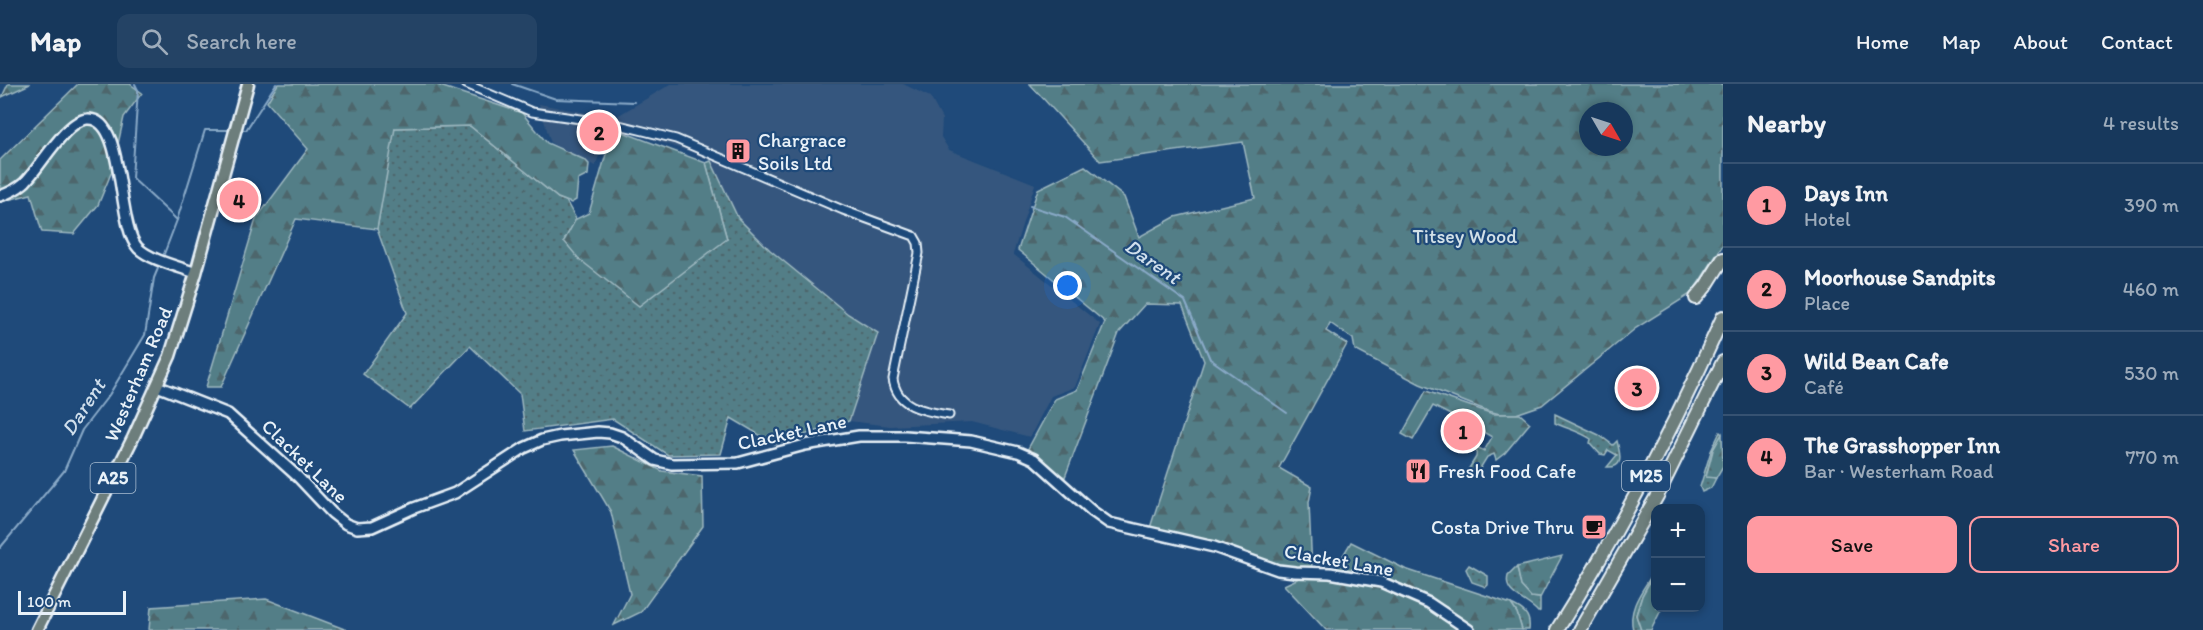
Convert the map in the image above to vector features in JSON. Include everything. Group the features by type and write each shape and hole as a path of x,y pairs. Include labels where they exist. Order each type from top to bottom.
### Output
{"highway":[{"path":"1696,298 1723,259"},
{"name":"M25","path":"1557,630 1608,545 1649,469 1723,317"},
{"name":"M25","path":"1580,630 1657,496 1723,362"}],"main road":[{"name":"Westerham Road","path":"37,630 157,386 176,340 248,84"}],"street":[{"path":"466,84 532,112 615,124 676,139 843,210 914,236 918,243 919,253 893,380 894,388 907,404 949,415"},
{"path":"0,196 22,184 72,126 86,118 93,120 106,131 118,159 125,216 132,239 138,248 196,273"},
{"name":"Clacket Lane","path":"157,386 228,414 297,477 332,513 346,524 357,528 372,527 455,493 524,447 560,436 610,433 622,437 655,460 672,464 738,463 805,446 859,436 905,436 971,441 1018,452 1034,459 1092,511 1109,523 1214,547 1287,572 1330,573 1382,582 1429,603 1469,630"}],"shaded area":[{"path":"671,84 903,84 930,97 942,119 941,137 949,150 1035,184 1013,254 1100,324 1075,387 1051,396 1030,437 972,422 890,426 849,421 877,333 848,314 770,250 738,218 711,161 691,152 611,126 595,166 551,143 539,104 614,118"}],"green space":[{"path":"8,84 30,84 2,97"},
{"path":"78,84 130,84 142,93 124,117 112,171 98,205 74,234 42,232 31,194 0,202 0,160"},
{"path":"278,84 434,84 522,113 547,143 585,160 589,164 588,175 578,180 576,200 571,203 558,198 470,126 395,128 377,229 296,219 221,387 206,387 256,219 308,149 267,102"},
{"name":"Titsey Wood","path":"1030,84 1723,84 1723,244 1692,293 1636,328 1542,405 1516,414 1488,411 1420,384 1355,350 1353,339 1330,323 1326,331 1347,344 1279,468 1312,487 1309,502 1312,572 1381,582 1469,630 1326,630 1284,585 1310,573 1295,572 1149,531 1204,361 1182,305 1145,304 1119,333 1065,477 1023,458 1055,399 1077,390 1105,322 1018,250 1038,189 1085,166 1124,197 1139,237 1175,217 1255,198 1243,142 1100,161"},
{"path":"470,126 558,198 566,201 576,219 564,241 727,239 706,163 711,161 738,218 770,250 848,314 878,333 849,421 775,444 731,418 721,454 668,455 613,419 525,431 520,394 470,346 410,409 363,374 407,313 377,229 394,128"},
{"path":"620,131 706,163 727,239 639,306 579,259 564,241 576,219 589,213 611,137"},
{"path":"1426,391 1493,414 1520,414 1530,423 1505,453 1496,460 1494,454 1487,457 1476,475 1468,470 1476,457 1477,447 1484,451 1492,437 1463,420 1433,406 1413,440 1402,434"},
{"path":"1555,414 1599,435 1613,445 1617,441 1619,463 1613,467 1607,467 1617,455 1608,450 1605,455 1600,454 1590,443 1591,439 1555,423"},
{"path":"1720,432 1722,434 1713,450 1706,476 1716,478 1711,488 1702,492 1700,487 1711,451"},
{"path":"1722,434 1723,466 1716,478 1706,477 1713,450"},
{"path":"612,446 662,471 702,476 703,526 641,612 614,625 630,594 611,512 574,450"},
{"path":"1351,542 1405,569 1511,604 1517,613 1522,630 1477,630 1446,607 1357,569 1335,569"},
{"path":"1562,556 1540,598 1531,597 1521,586 1517,567"},
{"path":"1469,565 1488,576 1486,587 1472,582 1466,569"},
{"path":"1517,567 1521,586 1531,597 1540,598 1540,611 1538,612 1509,588 1508,576"},
{"path":"1651,576 1636,615 1641,630 1633,630 1632,614"},
{"path":"1651,580 1651,612 1660,612 1651,630 1641,630 1636,615 1642,596"},
{"path":"266,599 347,630 149,630 151,607"},
{"path":"1511,604 1525,613 1529,620 1529,630 1522,630 1517,613"}],"waterway":[{"path":"135,84 138,90 132,178 177,220"},
{"name":"Darent","path":"241,130 246,130 276,84"},
{"name":"Darent","path":"512,84 556,99 634,102"},
{"name":"Darent","path":"164,254 205,130 232,130"},
{"name":"Darent","path":"1030,206 1065,217 1185,301 1210,359 1287,413"},
{"name":"Darent","path":"0,548 64,471 82,430 109,395 145,335 154,278 159,266"}],"place":[{"name":"Moorhouse Sandpits","path":"599,132"},
{"name":"Chargrace Soils Ltd","path":"738,151"},
{"name":"The Grasshopper Inn","path":"239,200"},
{"name":"Wild Bean Cafe","path":"1637,388"},
{"name":"Days Inn","path":"1463,431"},
{"name":"Fresh Food Cafe","path":"1418,471"},
{"name":"Costa Drive Thru","path":"1594,527"}]}
